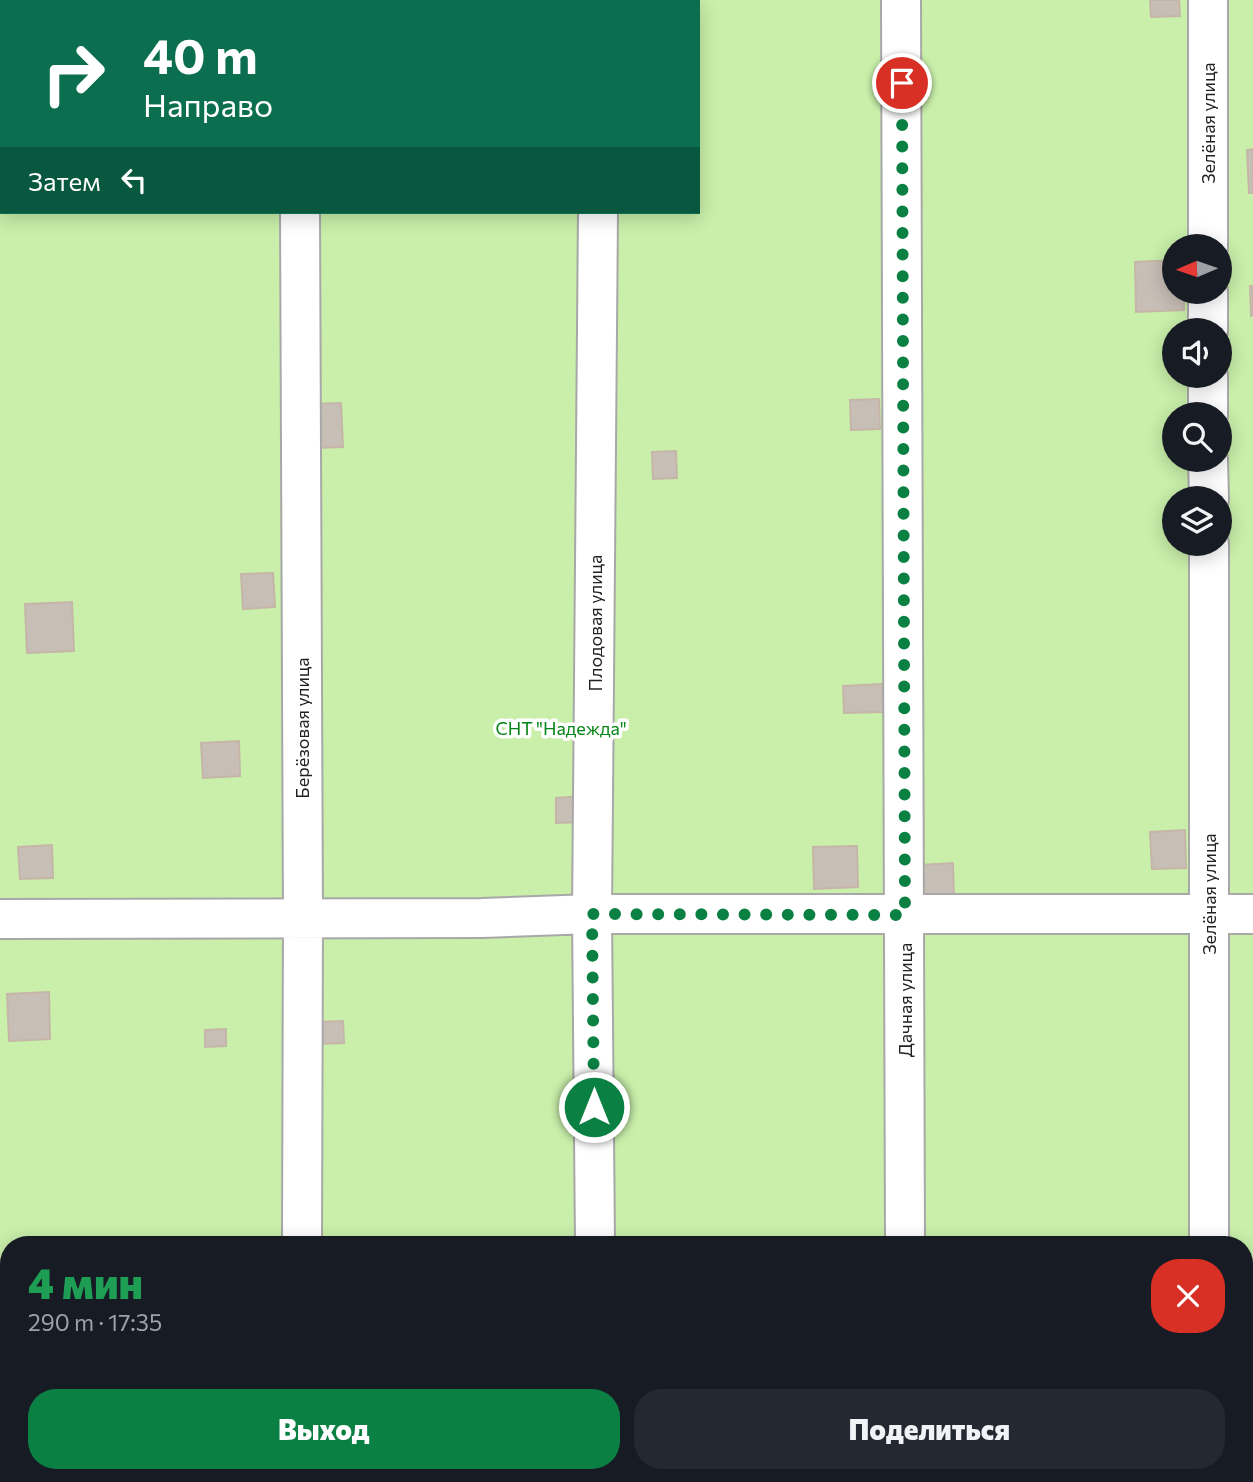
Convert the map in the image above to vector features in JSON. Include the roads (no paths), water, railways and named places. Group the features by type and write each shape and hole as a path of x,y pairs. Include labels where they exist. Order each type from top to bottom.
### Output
{"street":[{"name":"Дачная улица","path":"901,0 905,1236"},
{"name":"Зелёная улица","path":"1208,0 1208,234"},
{"name":"Берёзовая улица","path":"300,214 302,1236"},
{"name":"Плодовая улица","path":"595,1236 592,914 598,214"},
{"name":"Зелёная улица","path":"1209,556 1209,1236"},
{"path":"0,919 482,918 592,914 1253,915"}],"park label":[{"name":"СНТ \"Надежда\"","path":"561,728"}]}
